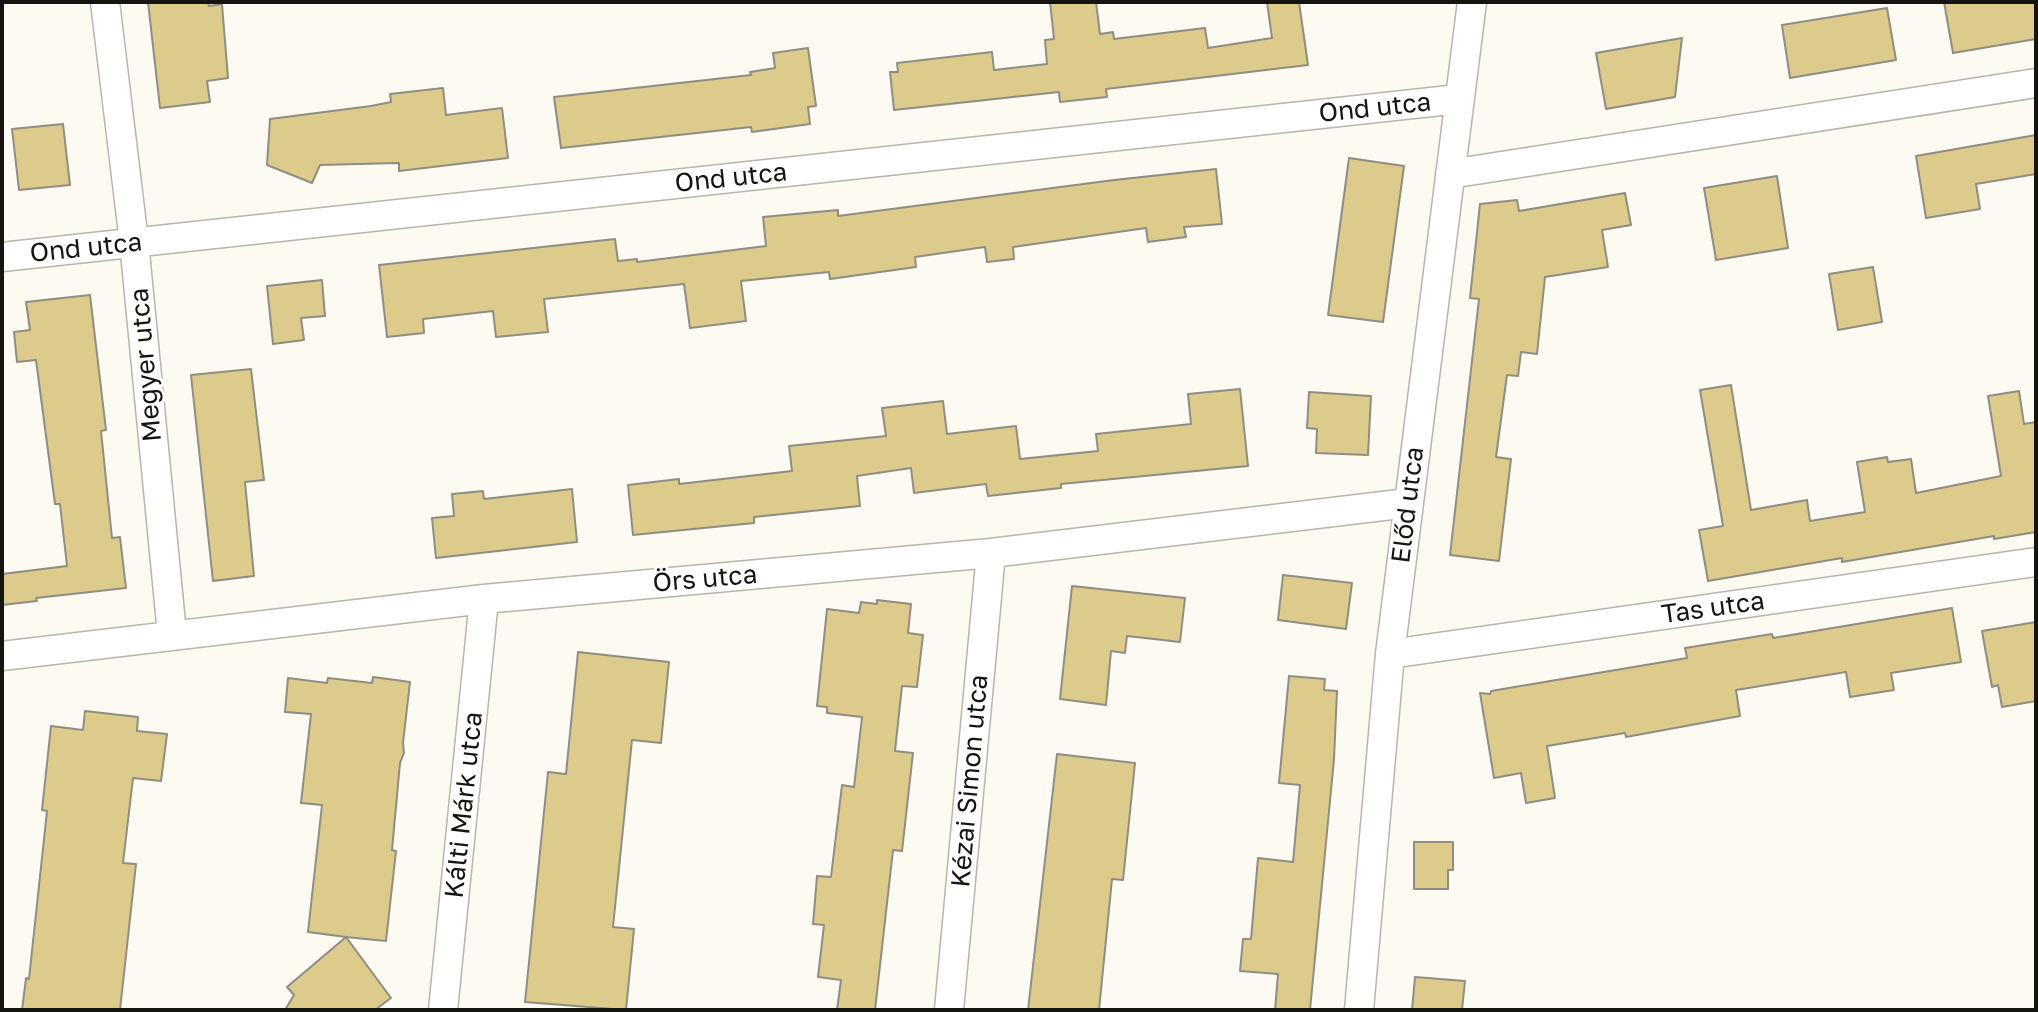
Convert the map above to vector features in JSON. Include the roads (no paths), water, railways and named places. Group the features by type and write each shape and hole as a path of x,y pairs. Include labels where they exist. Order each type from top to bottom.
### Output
{"street":[{"name":"Megyer utca","path":"105,2 134,242 172,634"},
{"name":"Előd utca","path":"1359,1010 1390,654 1472,2"},
{"path":"1450,174 2036,83"},
{"name":"Ond utca","path":"2,257 1459,99"},
{"name":"Örs utca","path":"2,656 484,599 991,553 1408,503"},
{"name":"Kézai Simon utca","path":"949,1010 991,553"},
{"name":"Tas utca","path":"1390,654 2036,562"},
{"name":"Kálti Márk utca","path":"443,1010 484,599"}]}
